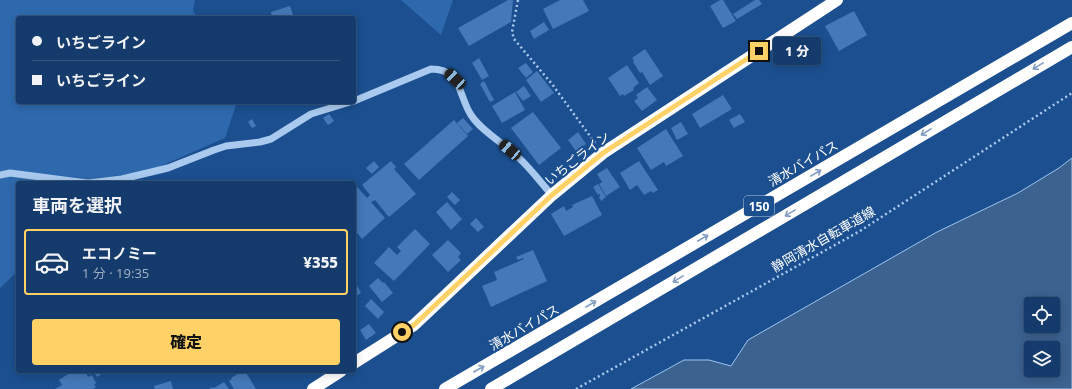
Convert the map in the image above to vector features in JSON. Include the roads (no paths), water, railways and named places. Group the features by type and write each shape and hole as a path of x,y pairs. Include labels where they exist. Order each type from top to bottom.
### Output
{"highway":[{"name":"いちごライン","path":"356,362 414,325 552,195 603,153 837,0"},
{"name":"清水バイパス","path":"445,389 1072,23"},
{"name":"150","path":"491,389 1072,47"},
{"path":"313,389 338,373"}],"street":[{"path":"356,100 431,68 440,68 447,71 455,79 472,115 482,126 520,158 552,195"},
{"path":"105,181 122,179 168,168 214,150 271,139 312,114 344,104"},
{"path":"0,175 10,173 72,181"}]}
